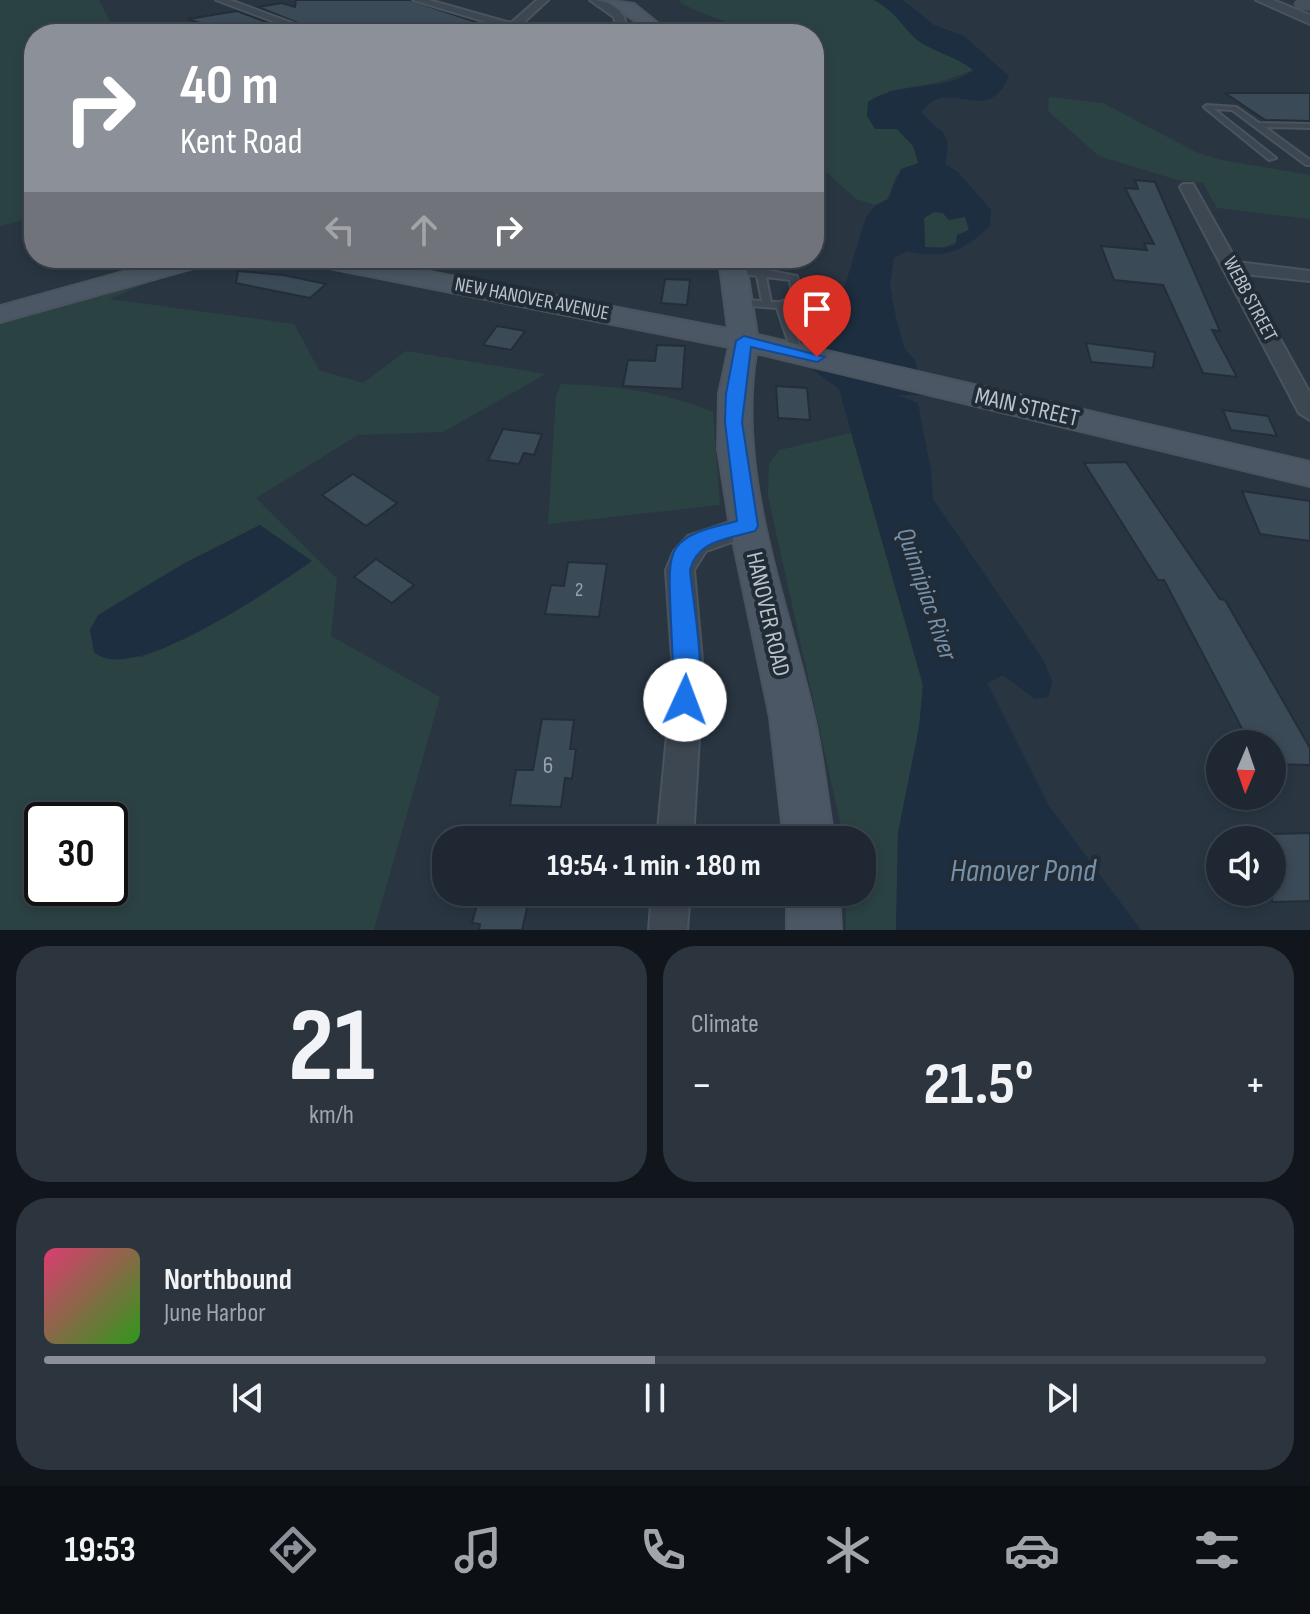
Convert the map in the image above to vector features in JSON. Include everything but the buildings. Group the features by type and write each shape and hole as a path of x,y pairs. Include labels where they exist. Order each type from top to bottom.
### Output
{"main road":[{"path":"612,0 629,7 650,24"},
{"path":"0,314 166,268"},
{"name":"NEW HANOVER AVENUE","path":"385,268 742,322"},
{"name":"HANOVER ROAD","path":"734,268 742,322 733,422 748,526 792,717 807,826"},
{"name":"MAIN STREET","path":"742,322 807,355 1310,474"},
{"path":"813,906 814,930"}],"street":[{"path":"221,0 289,24"},
{"path":"418,0 492,24"},
{"path":"517,24 543,0"},
{"path":"595,0 619,14 624,24"},
{"path":"1262,0 1310,20"},
{"name":"WEBB STREET","path":"1188,187 1310,413"},
{"path":"1233,267 1310,276"},
{"path":"676,826 688,672 680,570 684,553 695,541 748,526"},
{"path":"668,930 670,906"}],"lane":[{"path":"1272,158 1207,107 1234,108 1309,163"},
{"path":"1256,125 1310,126"},
{"path":"742,322 767,305 781,305 797,299 794,278 747,268"},
{"path":"761,272 767,305"},
{"path":"781,305 807,355"}],"green space":[{"path":"0,0 99,0 110,22 119,24 24,24 24,220 0,226"},
{"path":"874,0 901,18 915,38 957,57 974,70 936,83 888,91 897,129 913,146 919,163 896,176 888,199 876,205 856,199 824,170 824,24 733,24 679,2"},
{"path":"1049,97 1103,103 1198,153 1221,160 1310,175 1310,219 1217,208 1203,183 1177,180 1099,156 1048,111"},
{"path":"934,212 943,213 949,220 965,216 969,230 949,245 925,247 924,218"},
{"path":"143,277 161,277 109,299 294,324 319,370 363,383 406,351 546,374 443,432 358,435 256,498 337,579 331,636 440,697 374,930 0,930 0,319","holes":["260,525 311,562 167,647 140,658 112,607 185,563"]},
{"path":"561,384 638,391 713,412 720,505 548,524 556,396"},
{"path":"851,433 923,685 919,728 898,833 896,930 846,930 846,906 876,906 876,826 841,826 768,496 769,463 780,450"}],"water":[{"path":"874,0 903,0 934,25 964,36 1009,76 1000,91 990,99 944,98 932,101 921,112 946,137 945,164 958,172 991,210 990,226 971,242 952,252 931,255 907,251 894,258 890,286 896,318 905,349 915,360 923,395 896,395 918,403 933,499 1043,659 1052,681 1049,697 1035,699 1003,675 987,683 1049,806 1141,930 896,930 898,833 919,728 923,685 839,389 813,370 827,344 866,217 876,205 888,199 901,169 918,163 913,146 897,129 875,129 867,116 868,102 893,91 950,81 973,70 921,43","holes":["934,212 943,213 949,220 965,217 969,230 957,235 956,244 945,248 925,247 924,218"]},
{"path":"260,525 312,561 237,610 169,645 138,656 112,659 94,652 90,630 98,615 185,563"}],"taxiway":[{"path":"1306,4 1310,3"}],"route":[{"path":"685,700 688,672 680,570 684,553 695,541 748,526 739,484 733,422 734,394 744,341 817,357"}],"water label":[{"name":"Quinnipiac River","path":"926,594"},
{"name":"Hanover Pond","path":"1023,871"}]}
